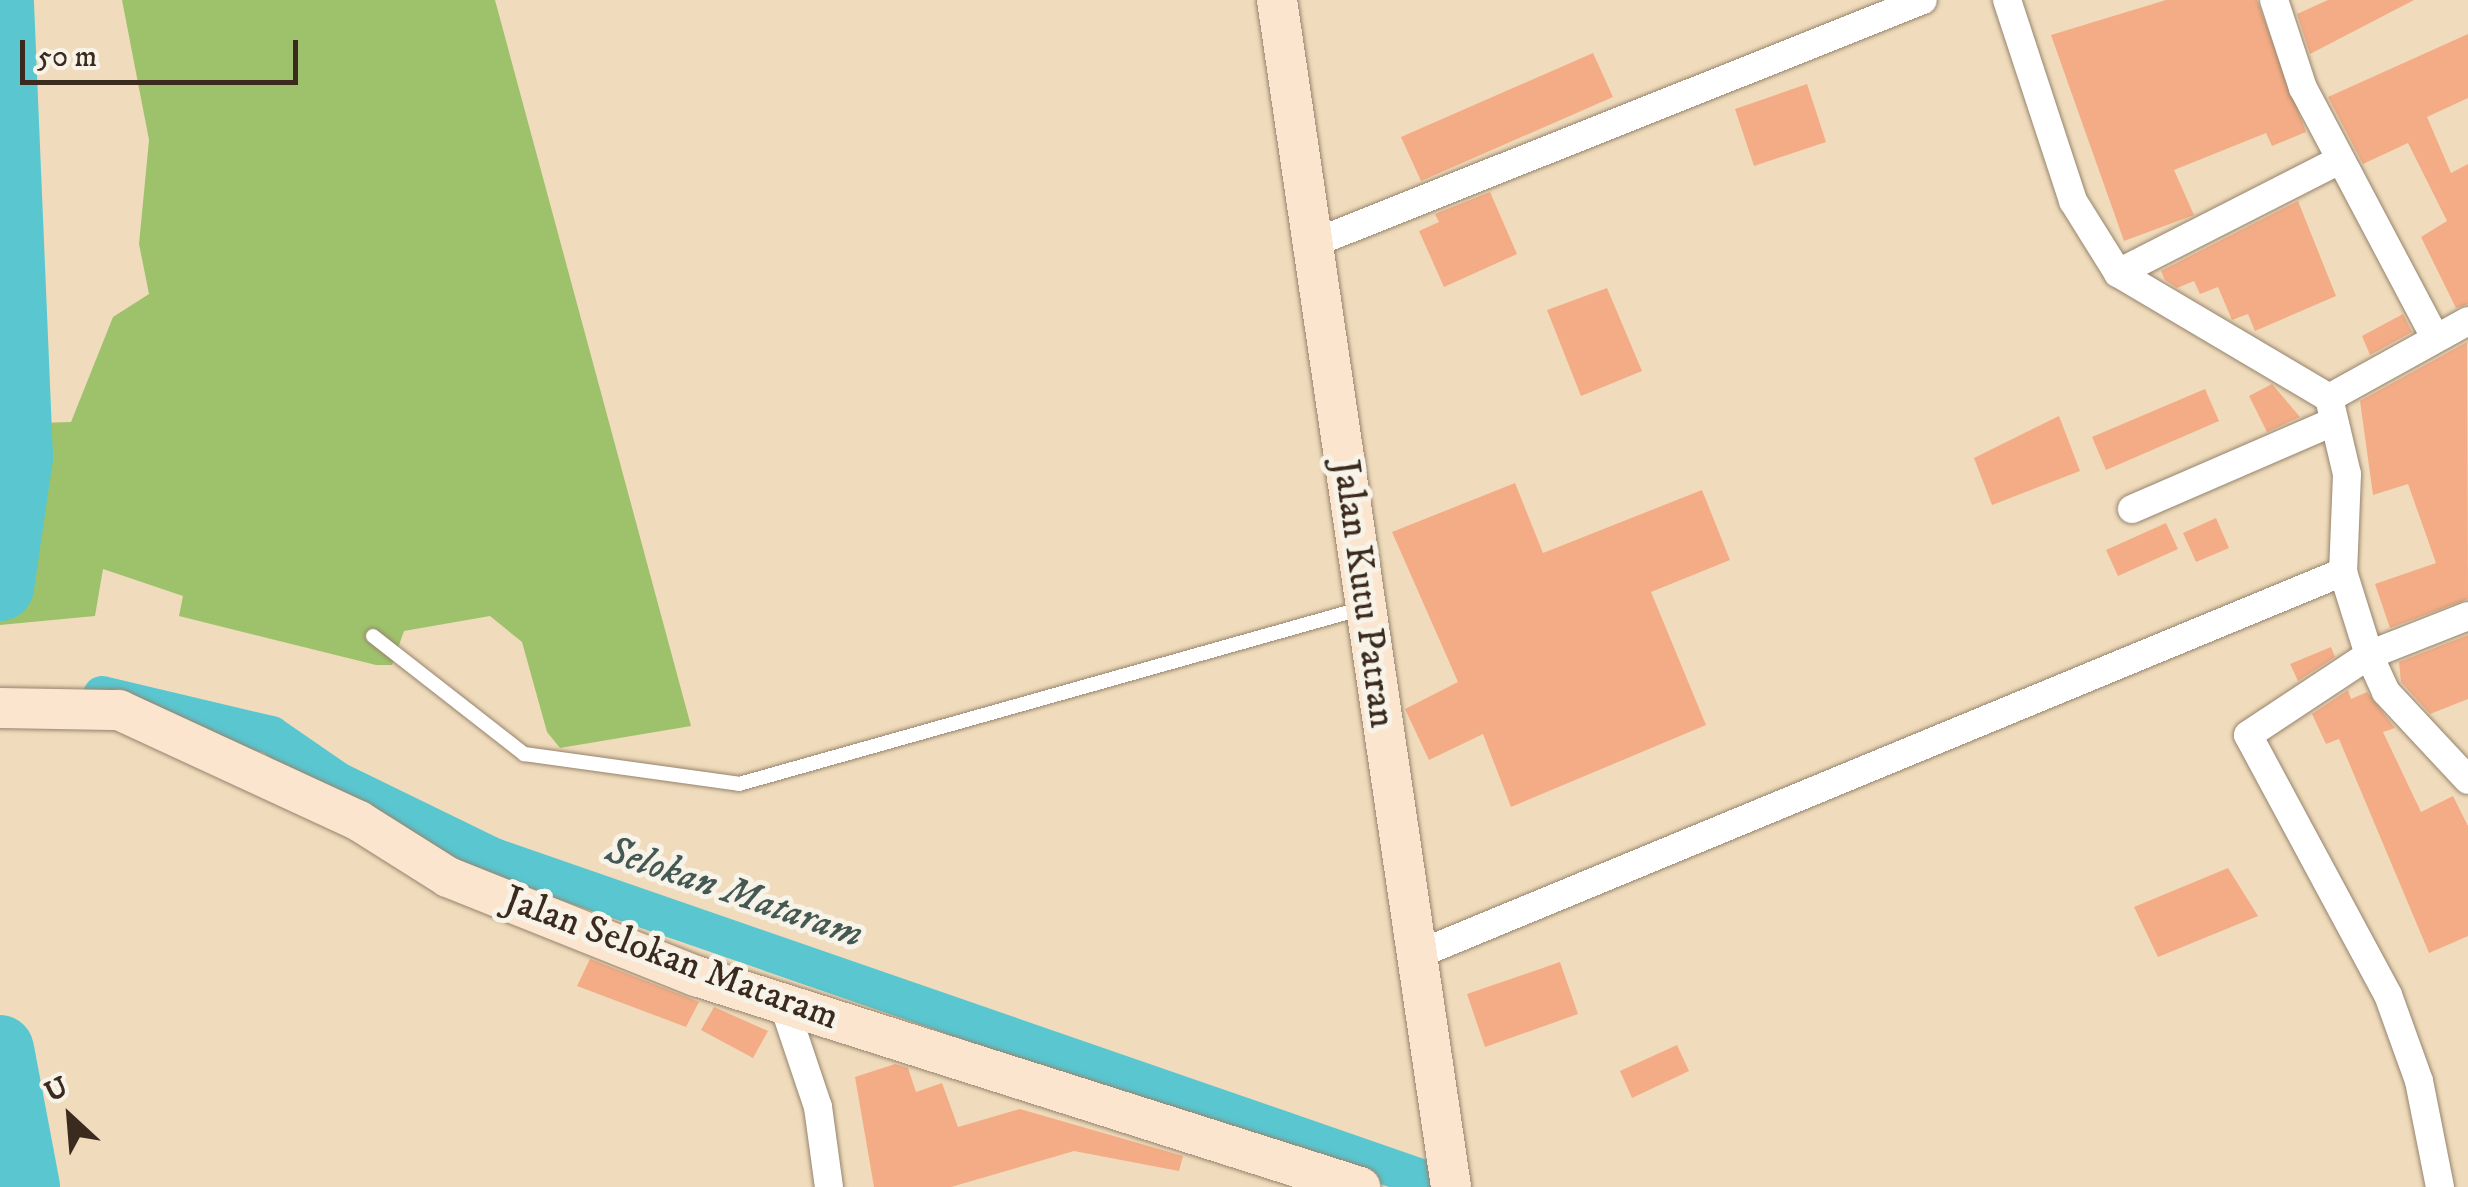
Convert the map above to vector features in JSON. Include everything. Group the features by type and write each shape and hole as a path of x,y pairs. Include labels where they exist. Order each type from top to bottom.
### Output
{"street":[{"name":"Jalan Kutu Patran","path":"1277,0 1319,242 1362,609 1419,954 1451,1187"},
{"path":"1319,242 1923,0"},
{"path":"2007,0 2073,200 2118,274 2331,410 2347,474 2343,572 2369,654 2386,692 2468,780"},
{"path":"2274,0 2302,88 2434,335"},
{"path":"2118,274 2340,160"},
{"path":"2132,509 2331,410 2434,335 2467,323"},
{"path":"1419,954 2343,572"},
{"path":"2440,1187 2419,1081 2388,995 2248,736 2369,654 2468,616"},
{"name":"Jalan Selokan Mataram","path":"0,708 118,710 358,820 448,877 783,1002 1360,1187"},
{"path":"783,1002 818,1107 829,1187"}],"lane":[{"path":"374,636 524,754 739,784 1362,609"}],"green space":[{"path":"122,0 495,0 691,726 560,748 547,732 522,642 490,616 404,631 392,665 376,665 179,616 183,596 103,569 95,616 0,625 0,434 7,424 71,422 113,317 149,294 139,244 149,140"}],"building":[{"path":"2166,0 2257,0 2306,132 2272,146 2266,133 2174,170 2194,215 2124,241 2051,35"},
{"path":"2328,0 2414,0 2310,54 2297,14"},
{"path":"2468,34 2468,98 2427,117 2451,173 2468,164 2468,304 2456,308 2421,237 2447,221 2408,143 2363,164 2328,97"},
{"path":"1593,53 1613,97 1421,181 1401,137"},
{"path":"1807,84 1826,142 1754,166 1735,109"},
{"path":"1490,192 1517,254 1444,287 1419,231 1439,222 1435,214"},
{"path":"2298,201 2336,296 2255,331 2248,314 2232,320 2218,287 2200,294 2194,281 2177,288 2165,280 2161,271"},
{"path":"1607,288 1642,371 1581,396 1547,310"},
{"path":"2403,314 2412,332 2370,355 2362,336"},
{"path":"2467,342 2468,599 2390,628 2375,584 2436,563 2408,484 2373,495 2360,401"},
{"path":"2272,384 2300,417 2267,432 2249,396"},
{"path":"2205,389 2219,421 2106,470 2092,437"},
{"path":"2059,416 2080,471 1992,505 1974,458"},
{"path":"1515,483 1543,553 1702,490 1730,560 1651,592 1706,725 1511,807 1483,734 1429,760 1405,709 1458,682 1392,532"},
{"path":"2216,518 2229,548 2196,562 2183,533"},
{"path":"2166,523 2178,549 2118,576 2106,550"},
{"path":"2468,635 2468,699 2430,714 2401,682 2399,662"},
{"path":"2331,647 2335,657 2298,681 2290,664"},
{"path":"2348,690 2351,699 2367,692 2395,728 2383,732 2421,812 2453,796 2468,826 2468,936 2429,953 2339,739 2326,744 2312,714"},
{"path":"2228,868 2258,916 2158,957 2134,907"},
{"path":"590,959 699,1002 686,1027 577,986"},
{"path":"1560,962 1578,1014 1485,1047 1467,994"},
{"path":"714,1007 768,1031 753,1058 701,1030"},
{"path":"1677,1045 1689,1071 1632,1098 1620,1071"},
{"path":"895,1064 908,1068 916,1092 942,1083 958,1127 1020,1109 1183,1156 1179,1171 1074,1151 951,1187 874,1187 855,1077"}],"waterway":[{"path":"0,0 19,457 0,587"},
{"name":"Selokan Mataram","path":"102,695 271,735 338,781 494,857 1447,1187"},
{"path":"0,1049 26,1187"}]}
